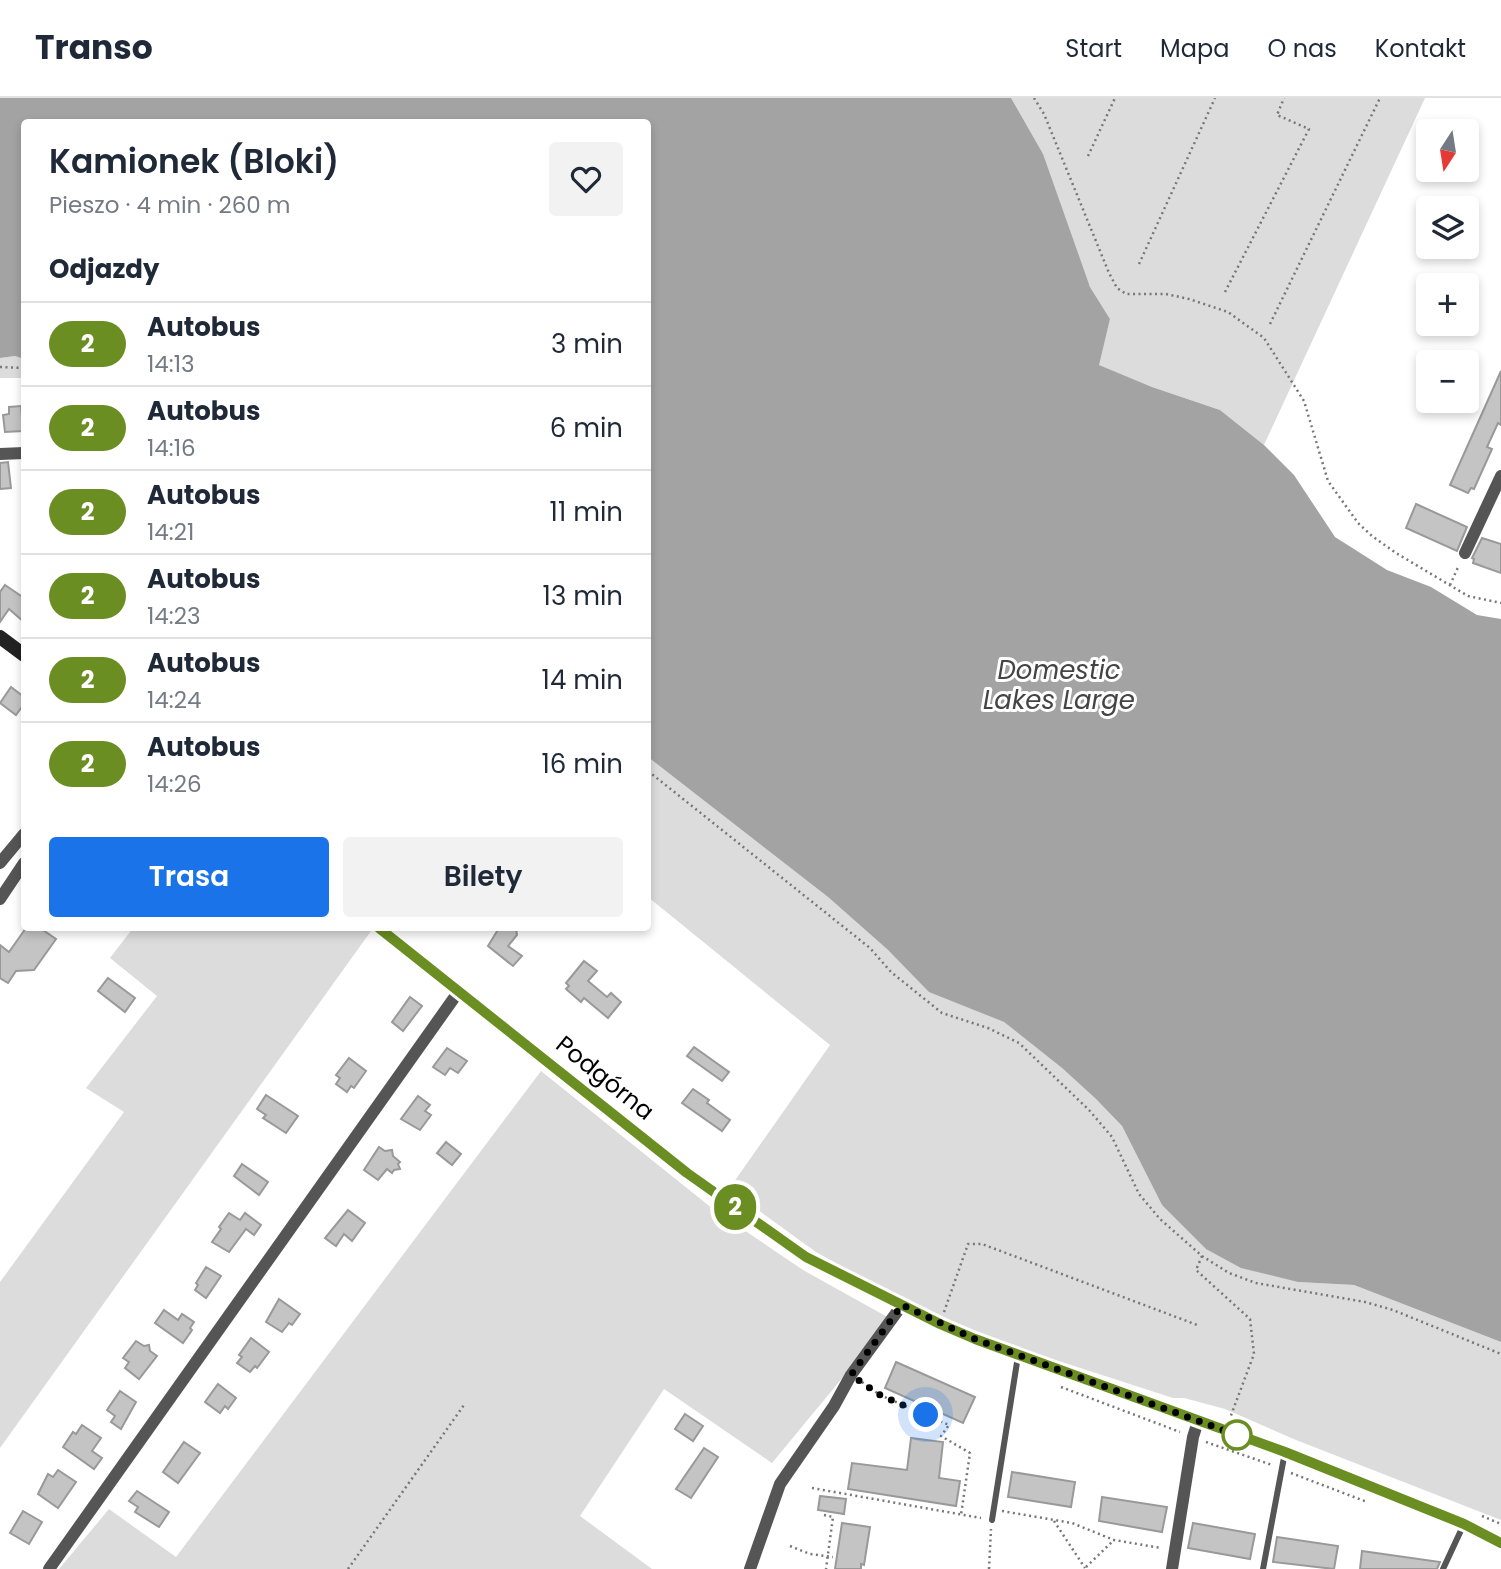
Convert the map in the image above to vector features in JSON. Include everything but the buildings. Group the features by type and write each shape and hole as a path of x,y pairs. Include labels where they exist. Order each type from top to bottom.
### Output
{"street":[{"path":"0,454 21,453"},
{"path":"1465,553 1501,476"},
{"path":"0,637 21,653"},
{"path":"0,863 21,838"},
{"path":"0,899 21,868"},
{"name":"Podgórna","path":"383,931 687,1173 806,1257 940,1324 1285,1452 1464,1524 1501,1543"},
{"path":"49,1569 459,991"},
{"path":"750,1569 780,1484 834,1406 851,1375 902,1305"},
{"path":"1172,1569 1193,1437 1198,1421"}],"lane":[{"path":"992,1520 1018,1355"},
{"path":"1263,1569 1285,1452"},
{"path":"1443,1569 1464,1524"}],"path":[{"path":"1034,98 1044,114 1117,288 1126,294 1166,294 1189,299 1227,312 1264,338 1304,401 1328,481 1359,523 1396,553 1450,586 1468,596 1501,603"},
{"path":"1088,156 1115,98"},
{"path":"1139,264 1215,98"},
{"path":"1225,292 1309,129 1277,115 1284,98"},
{"path":"1270,324 1380,98"},
{"path":"0,368 21,368"},
{"path":"1450,586 1465,553"},
{"path":"651,773 870,948 891,972 919,997 942,1013 988,1028 1019,1042 1112,1137 1139,1194 1160,1219 1202,1256 1229,1273 1256,1283 1365,1302 1418,1320 1501,1354"},
{"path":"940,1324 968,1244 982,1244 1200,1326"},
{"path":"1202,1256 1196,1270 1250,1319 1254,1354 1230,1419"},
{"path":"851,1375 880,1395 949,1425 942,1436 971,1453 961,1515"},
{"path":"348,1569 464,1405"},
{"path":"812,1488 992,1520 989,1569"},
{"path":"993,1509 1072,1523 1114,1540 1175,1551"},
{"path":"824,1515 833,1517 826,1569"},
{"path":"1053,1520 1085,1569 1114,1540"},
{"path":"790,1546 810,1554 833,1558"}],"shaded area":[{"path":"1011,98 1425,98 1264,445 1220,410 1098,365 1110,319 1090,287"},
{"path":"0,358 21,358 21,378 0,378"},
{"path":"651,759 828,897 929,991 1004,1022 1062,1068 1122,1126 1162,1205 1298,1282 1354,1285 1501,1342 1501,1520 1296,1440 1225,1409 1184,1398 1173,1398 984,1337 900,1299 816,1252 729,1189 830,1045 651,899"},
{"path":"131,931 371,931 0,1448 0,1282 124,1112 86,1088 157,996 110,958"},
{"path":"541,1071 713,1209 803,1270 891,1319 772,1463 664,1389 580,1516 652,1569 59,1569 109,1509 176,1557"}],"water":[{"name":"Domestic Lakes Large","path":"0,98 1011,98 1043,154 1090,287 1110,319 1099,365 1152,387 1220,410 1264,445 1294,475 1335,537 1387,570 1431,587 1477,615 1501,619 1501,1342 1354,1285 1298,1282 1241,1268 1206,1249 1162,1205 1122,1126 1062,1068 1004,1022 929,992 888,950 828,897 651,759 651,119 21,119 21,358 0,358"}],"bus line":[{"name":"2","path":"383,931 687,1173 806,1257 975,1339 1285,1452 1464,1524 1501,1543"}],"route":[{"path":"926,1415 880,1395 851,1375 902,1305 975,1339 1245,1438 1237,1435"}]}
